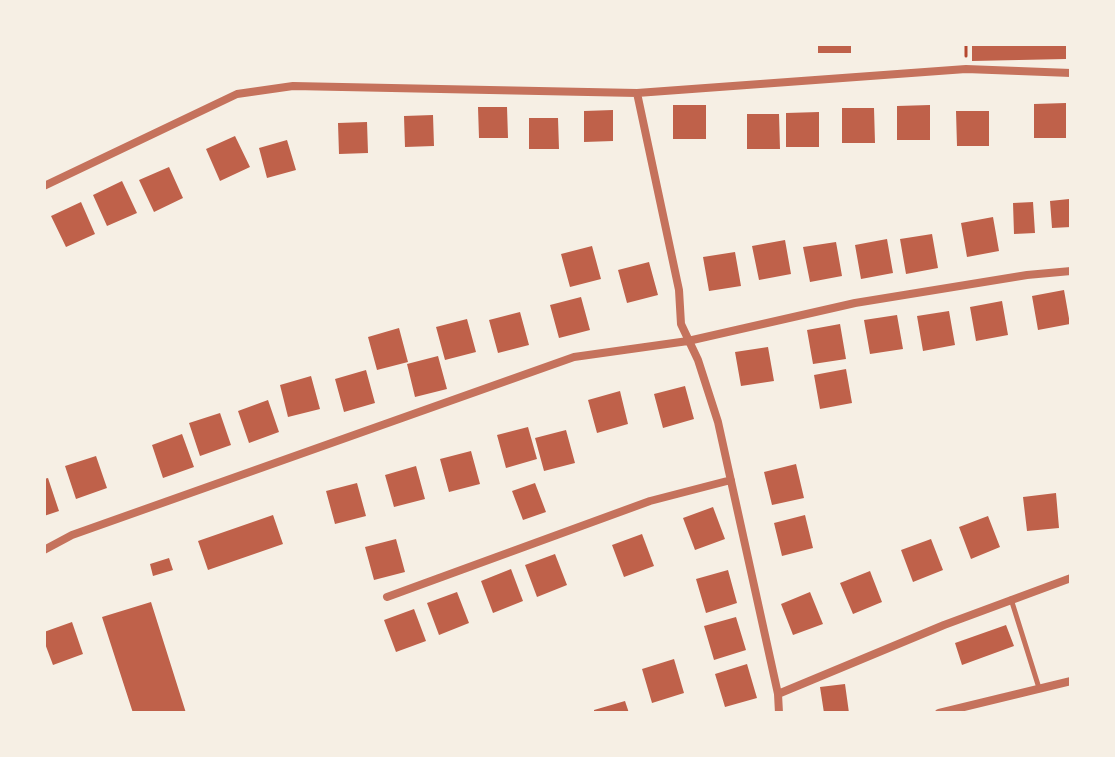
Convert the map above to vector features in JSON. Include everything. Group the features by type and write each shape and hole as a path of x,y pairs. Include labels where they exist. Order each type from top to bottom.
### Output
{"street":[{"path":"44,186 237,94 293,86 637,93 966,69 1071,73"},
{"path":"637,93 679,290 681,324 698,360 718,422 778,694 779,713"},
{"path":"44,550 72,535 574,357 688,341 855,303 1027,275 1071,271"},
{"path":"387,597 650,501 731,480"},
{"path":"778,694 1011,598 1071,578"},
{"path":"939,713 1071,681"}],"lane":[{"path":"1011,598 1039,688"}],"building":[{"path":"818,44 851,44 851,53 818,53"},
{"path":"972,44 1066,44 1066,59 972,61"},
{"path":"1066,103 1066,138 1034,138 1034,104"},
{"path":"673,105 706,105 706,139 673,139"},
{"path":"930,105 930,140 897,140 897,106"},
{"path":"478,107 507,107 508,138 479,138"},
{"path":"842,108 874,108 875,143 842,143"},
{"path":"613,110 613,141 584,142 584,111"},
{"path":"956,111 989,111 989,146 957,146"},
{"path":"819,112 819,147 786,147 786,113"},
{"path":"747,114 779,114 780,149 747,149"},
{"path":"433,115 434,146 405,147 404,116"},
{"path":"529,118 558,118 559,149 529,149"},
{"path":"367,122 368,153 339,154 338,123"},
{"path":"235,136 250,167 220,181 206,149"},
{"path":"287,140 296,170 267,178 259,148"},
{"path":"169,167 183,198 154,212 139,180"},
{"path":"122,181 137,213 107,226 93,195"},
{"path":"1069,199 1071,227 1052,228 1050,201"},
{"path":"81,202 95,234 66,247 51,216"},
{"path":"1033,202 1035,233 1014,234 1013,203"},
{"path":"993,217 999,251 967,257 961,223"},
{"path":"932,234 938,268 906,274 900,239"},
{"path":"887,239 893,273 861,279 855,245"},
{"path":"785,240 791,274 759,280 752,246"},
{"path":"836,242 842,276 810,282 803,247"},
{"path":"592,246 601,279 570,287 561,254"},
{"path":"735,252 741,286 709,291 703,257"},
{"path":"649,262 658,295 627,303 618,270"},
{"path":"1064,290 1070,324 1038,330 1032,296"},
{"path":"581,297 590,330 559,338 550,305"},
{"path":"1002,301 1008,335 976,341 970,307"},
{"path":"949,311 955,345 923,351 917,316"},
{"path":"520,312 529,345 498,353 489,320"},
{"path":"897,315 903,349 870,354 864,320"},
{"path":"467,319 476,352 445,360 436,327"},
{"path":"840,324 846,359 813,364 807,330"},
{"path":"399,328 408,362 377,370 368,337"},
{"path":"768,347 774,381 741,386 735,352"},
{"path":"438,356 447,389 415,397 407,364"},
{"path":"846,369 852,403 820,409 814,375"},
{"path":"366,370 375,403 344,412 335,379"},
{"path":"311,376 320,409 288,417 280,385"},
{"path":"685,386 694,419 663,428 654,394"},
{"path":"620,391 628,424 597,433 588,400"},
{"path":"268,400 279,432 249,443 238,411"},
{"path":"220,413 231,445 200,456 189,423"},
{"path":"528,427 537,459 506,468 497,435"},
{"path":"566,430 575,463 544,471 535,438"},
{"path":"182,434 194,467 163,478 152,445"},
{"path":"471,451 480,484 449,492 440,459"},
{"path":"96,456 107,488 76,499 65,466"},
{"path":"796,464 804,498 772,505 764,472"},
{"path":"416,466 425,499 394,507 385,475"},
{"path":"48,478 59,511 44,516 44,479"},
{"path":"357,483 366,516 335,524 326,491"},
{"path":"535,483 546,512 523,520 512,491"},
{"path":"1056,493 1059,528 1027,531 1023,497"},
{"path":"713,507 725,539 695,550 683,518"},
{"path":"273,515 283,544 208,570 198,541"},
{"path":"805,515 813,548 782,556 774,523"},
{"path":"988,516 1000,547 971,559 959,527"},
{"path":"642,534 654,566 624,577 612,545"},
{"path":"396,539 405,572 374,580 365,547"},
{"path":"931,539 943,570 913,582 901,550"},
{"path":"555,554 567,585 537,597 525,565"},
{"path":"169,558 173,570 153,576 150,564"},
{"path":"511,569 523,601 493,613 481,581"},
{"path":"728,570 737,603 706,613 696,579"},
{"path":"870,571 882,602 853,614 840,583"},
{"path":"457,592 469,623 439,635 427,603"},
{"path":"810,592 823,624 793,635 781,604"},
{"path":"151,602 186,713 133,713 102,617"},
{"path":"414,609 426,641 396,652 384,620"},
{"path":"736,617 746,650 714,660 704,626"},
{"path":"72,622 83,654 53,665 44,632"},
{"path":"1006,625 1014,646 962,665 955,643"},
{"path":"674,659 684,693 652,703 642,669"},
{"path":"747,664 757,698 725,707 715,674"},
{"path":"845,684 849,713 824,713 820,687"},
{"path":"625,701 629,713 594,713 594,710"}]}
